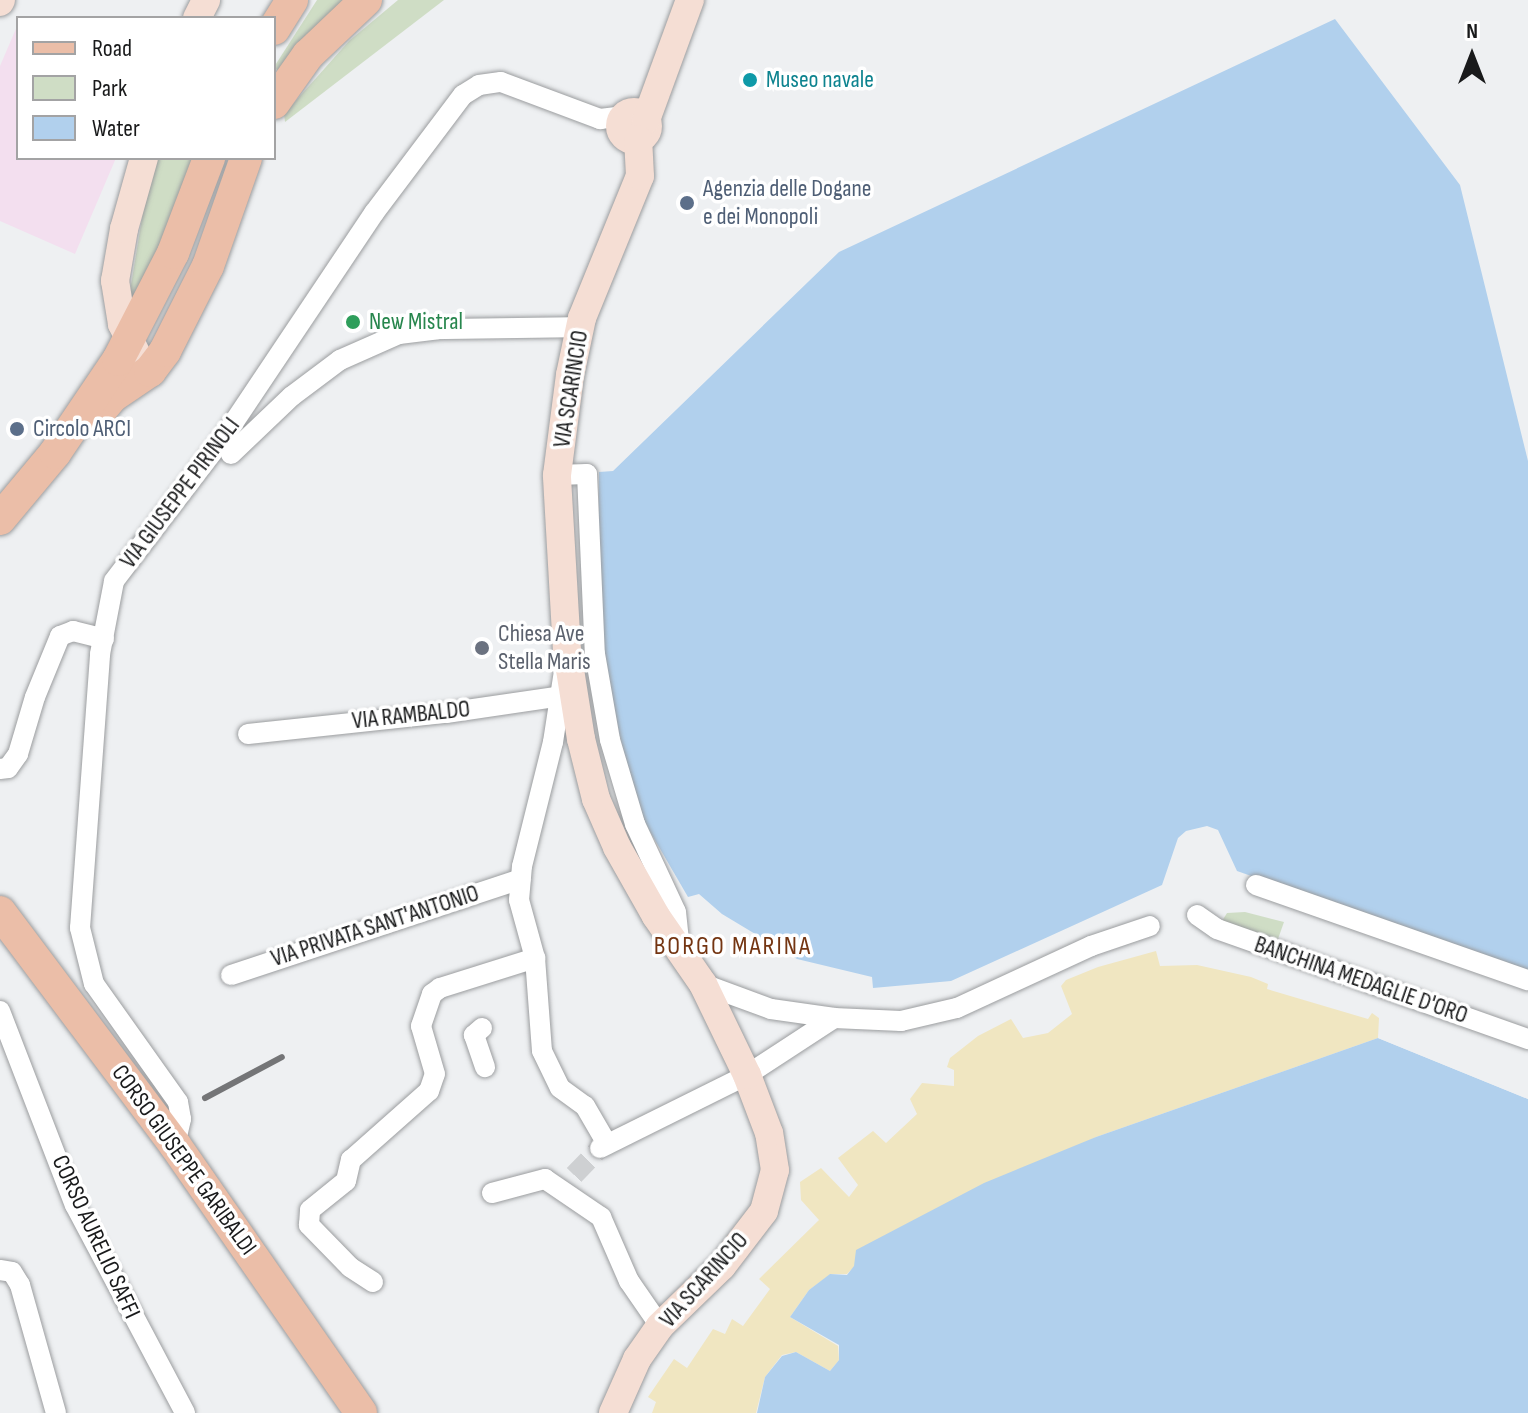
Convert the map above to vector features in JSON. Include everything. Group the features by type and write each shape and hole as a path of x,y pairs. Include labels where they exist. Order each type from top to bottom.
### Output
{"main road":[{"path":"276,26 292,0"},
{"path":"276,100 308,55 366,0"},
{"path":"55,453 113,396 138,358 140,339 175,269 208,160"},
{"path":"0,519 138,358 165,351 193,299 245,160"},
{"name":"CORSO GIUSEPPE GARIBALDI","path":"0,912 175,1145 361,1413"}],"street":[{"name":"VIA SCARINCIO","path":"690,0 639,116 640,176 579,327 557,475 567,651 567,740 521,879 519,900 535,958 539,987 536,1014 542,1051 560,1088 585,1106 604,1146 747,1075"},
{"name":"VIA GIUSEPPE PIRINOLI","path":"175,1145 181,1119 178,1102 94,984 80,928 93,735 112,588 120,572 168,515 224,437 374,213 463,95 479,85 501,82 600,119 639,116"},
{"path":"138,358 118,311 115,281 124,229 143,160"},
{"path":"231,454 292,396 340,360 399,334 452,329 579,327"},
{"path":"557,475 587,474 595,654 610,740 635,824 676,912 680,948"},
{"path":"0,769 8,768 18,754 35,697 60,636 73,631 104,639"},
{"name":"VIA RAMBALDO","path":"248,734 566,696"},
{"name":"VIA SCARINCIO","path":"567,740 617,847 703,984 747,1075 769,1133 775,1170 764,1211 722,1266 652,1337 613,1413"},
{"name":"VIA PRIVATA SANT'ANTONIO","path":"231,975 521,879"},
{"path":"1256,885 1528,980"},
{"name":"BANCHINA MEDAGLIE D'ORO","path":"1197,915 1217,929 1528,1039"},
{"path":"703,984 771,1009 834,1018 901,1021 957,1008 1091,946 1150,926"},
{"path":"373,1282 350,1267 309,1225 310,1210 346,1181 351,1160 429,1091 435,1074 421,1026 432,994 440,988 535,958"},
{"name":"CORSO AURELIO SAFFI","path":"0,1011 75,1205 185,1413"},
{"path":"747,1075 834,1018"},
{"path":"482,1028 474,1035 485,1067"},
{"path":"492,1193 560,1181 601,1217 652,1337"},
{"path":"0,1270 12,1272 20,1285 56,1413"}],"shaded area":[{"path":"16,29 16,160 115,160 75,254 0,221 0,66"}],"green space":[{"path":"317,0 353,0 283,75 276,69 276,64"},
{"path":"398,0 444,0 285,122 284,114 349,41"},
{"path":"157,160 195,160 166,235 132,301 130,291 143,212"},
{"path":"1245,912 1284,922 1278,939 1222,921 1227,913"}],"sand":[{"path":"1156,951 1160,966 1197,965 1251,977 1268,984 1267,989 1368,1019 1372,1013 1379,1018 1378,1038 1096,1137 855,1266 847,1274 831,1274 809,1290 790,1317 838,1346 839,1360 830,1371 796,1352 782,1355 765,1377 756,1413 652,1413 656,1402 648,1397 674,1359 687,1368 713,1329 725,1334 732,1319 743,1326 770,1289 759,1279 819,1220 801,1200 800,1182 821,1168 849,1197 858,1185 838,1158 873,1131 886,1143 917,1114 910,1099 922,1083 954,1086 954,1070 947,1067 950,1058 978,1036 1011,1019 1023,1038 1048,1033 1072,1014 1061,986 1066,980 1098,967"}],"water":[{"path":"1335,19 1460,185 1528,461 1528,972 1237,871 1218,830 1207,826 1186,831 1178,838 1162,885 951,981 873,988 872,977 797,959 722,914 699,894 688,897 645,823 626,764 610,691 603,648 598,555 599,472 613,471 839,252"},
{"path":"1378,1038 1528,1099 1528,1413 757,1413 765,1377 782,1356 796,1352 830,1371 839,1360 839,1345 790,1317 809,1290 830,1274 847,1275 854,1266 856,1250 984,1183 1096,1137"}],"pier":[{"path":"1379,1034 1528,1095 1528,1099 1378,1038"}],"tunnel":[{"path":"574,1175 600,1148"}],"railway":[{"path":"205,1098 282,1057"}],"place":[{"name":"Museo navale","path":"750,80"},
{"name":"Agenzia delle Dogane e dei Monopoli","path":"687,203"},
{"name":"New Mistral","path":"353,322"},
{"name":"Circolo ARCI","path":"17,429"},
{"name":"Chiesa Ave Stella Maris","path":"482,648"}],"district":[{"name":"BORGO MARINA","path":"733,947"}]}
